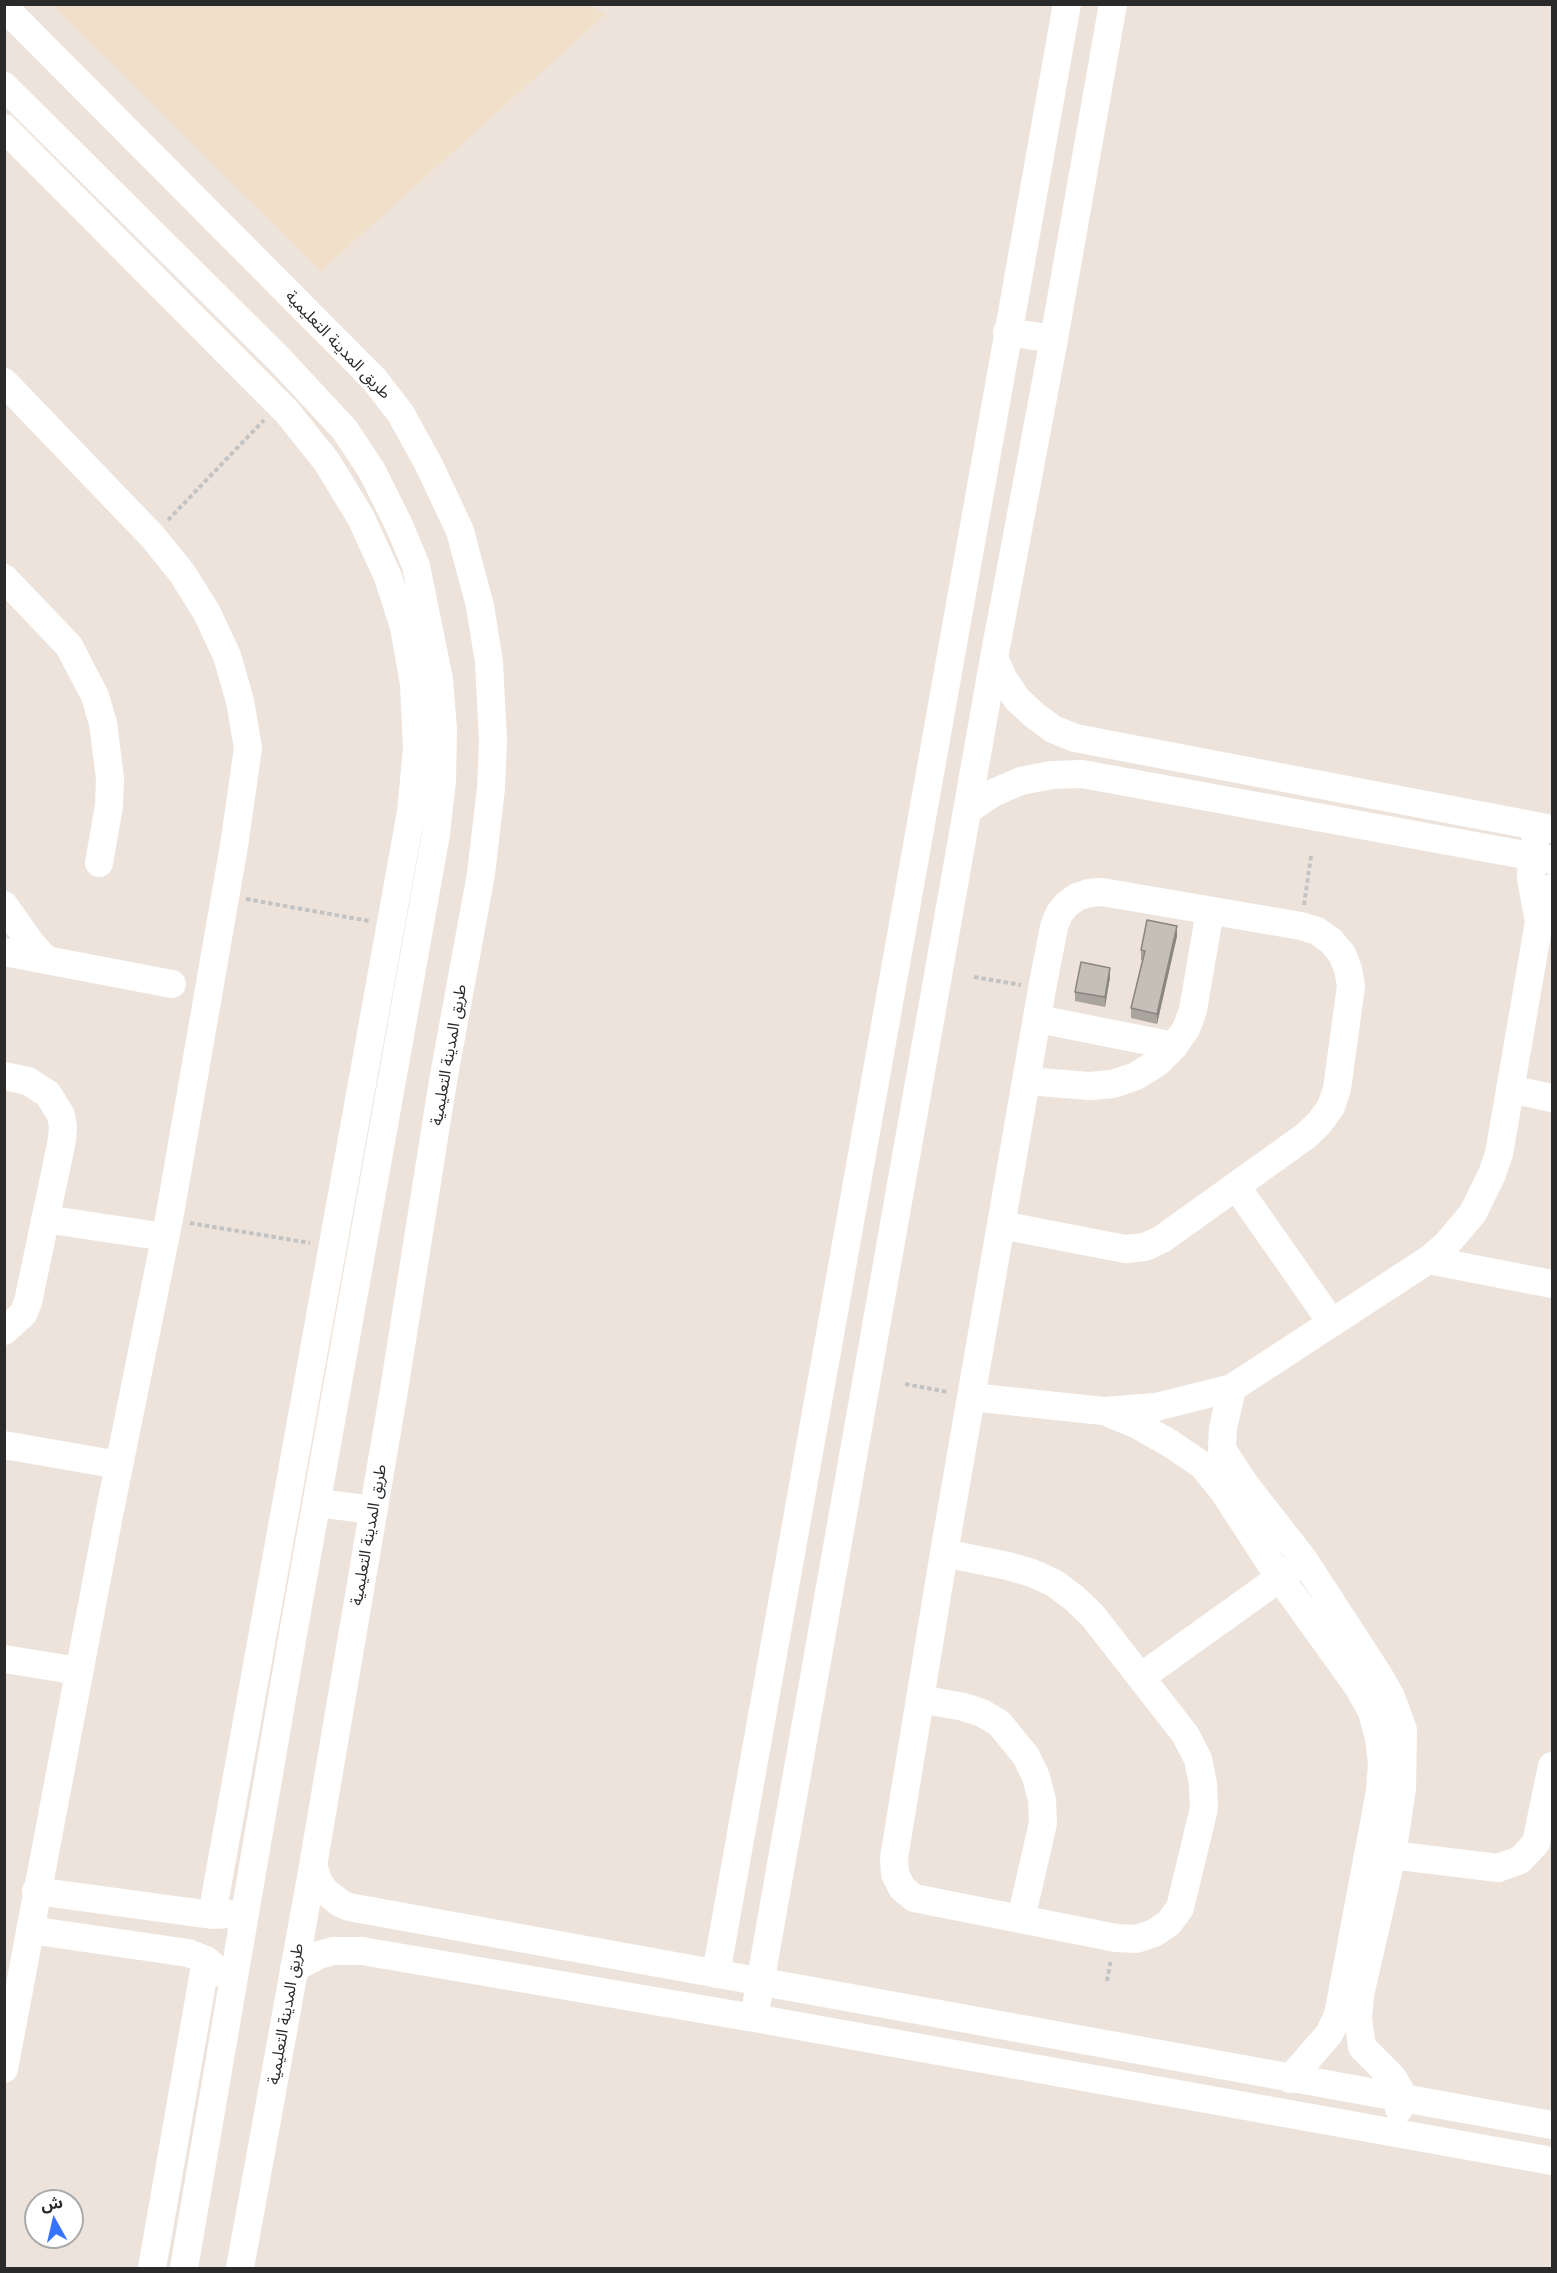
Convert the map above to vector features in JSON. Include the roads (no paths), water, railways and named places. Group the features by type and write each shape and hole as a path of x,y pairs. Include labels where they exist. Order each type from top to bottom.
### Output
{"street":[{"path":"716,1974 1067,4"},
{"path":"754,2018 994,658 1054,339 1113,4"},
{"name":"طريق المدينة التعليمية","path":"4,8 374,378 402,414 460,531 480,606 489,662 493,704 492,788 484,853 443,1081 374,1510 313,1866 240,2268"},
{"path":"4,86 280,360 345,430 372,471 399,525 416,566 426,605 439,679 443,729 442,780 436,834 184,2268"},
{"path":"4,128 280,404 327,462 361,518 388,577 409,653 417,716 415,780 391,925 212,1915"},
{"path":"1007,332 1054,339"},
{"path":"4,382 152,536 182,573 207,613 227,656 240,701 248,748 225,896 167,1228 36,1891 4,2069"},
{"path":"4,578 69,646 94,696 105,732 110,778 110,806 99,863"},
{"path":"994,658 1004,680 1017,699 1053,729 1075,738 1546,828 1542,858 1533,894 1539,922"},
{"path":"968,810 993,793 1021,781 1051,775 1082,774 1542,858"},
{"path":"971,1397 1103,1411 1164,1405 1232,1388 1428,1260 1460,1231 1484,1194 1499,1154 1539,922 1552,888"},
{"path":"944,1553 1032,1573 1054,1583 1074,1598 1092,1615 1185,1734 1198,1759 1203,1784 1204,1808 1180,1908 1169,1923 1154,1933 1136,1939 1116,1938 914,1898 902,1888 895,1874 894,1858 944,1553 1042,989 1054,927 1059,914 1077,897 1089,893 1102,892 1301,926 1331,941 1342,954 1351,986 1337,1089 1330,1107 1307,1135 1162,1239 1145,1247 1125,1249 1001,1225"},
{"path":"4,905 46,960"},
{"path":"1027,1081 1089,1086 1113,1084 1136,1076 1174,1046 1186,1029 1193,1010 1210,911"},
{"path":"4,952 172,984"},
{"path":"1038,1019 1174,1046"},
{"path":"4,1076 28,1081 39,1086 48,1094 61,1115 62,1140 28,1302 23,1314 4,1331"},
{"path":"1510,1089 1552,1098"},
{"path":"1236,1186 1332,1323"},
{"path":"45,1219 167,1228"},
{"path":"1428,1260 1552,1284"},
{"path":"1232,1388 1224,1418 1222,1449 1244,1484 1304,1560 1378,1674 1391,1697 1403,1730 1402,1789 1380,1854 1338,2015 1329,2034 1290,2079"},
{"path":"1103,1411 1146,1430 1202,1465 1224,1492 1280,1578 1359,1688 1372,1712 1379,1738 1382,1764 1380,1854 1358,2019 1362,2047 1399,2088 1401,2097 1395,2131"},
{"path":"4,1445 119,1465"},
{"path":"317,1503 374,1510"},
{"path":"1142,1677 1304,1560"},
{"path":"4,1659 79,1671"},
{"path":"920,1699 964,1707 982,1713 999,1723 1026,1756 1036,1777 1043,1823 1021,1919"},
{"path":"1380,1854 1498,1868 1520,1860 1536,1843 1552,1766"},
{"path":"313,1866 319,1883 325,1891 340,1903 349,1906 1552,2126"},
{"path":"36,1891 212,1915 230,1915 247,1908"},
{"path":"30,1930 188,1953 206,1960 222,1974 232,1992"},
{"path":"294,1968 319,1955 333,1951 362,1951 1395,2131 1552,2161"},
{"path":"152,2268 206,1960"}]}
